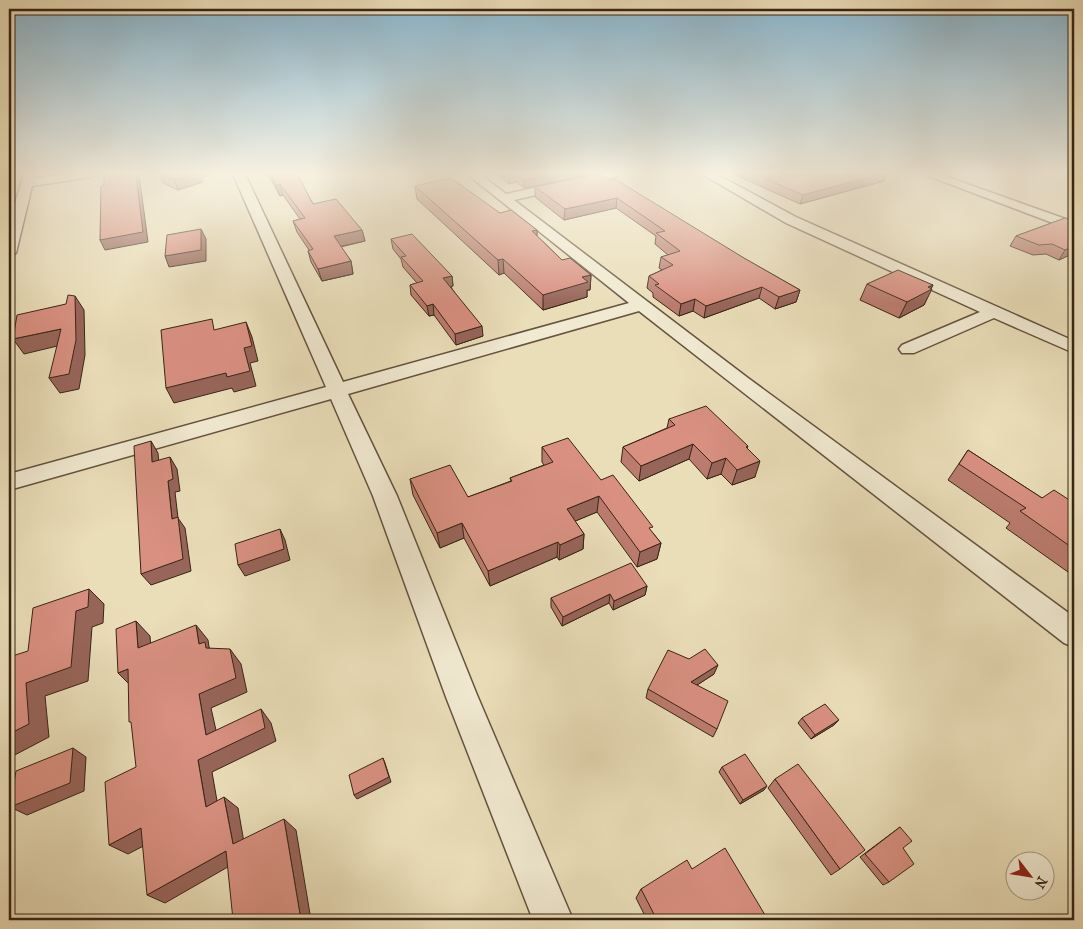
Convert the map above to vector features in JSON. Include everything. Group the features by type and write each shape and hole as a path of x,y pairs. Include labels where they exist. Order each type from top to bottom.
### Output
{"street":[{"path":"9,253 18,217"},
{"path":"259,217 386,496 462,696 553,920"},
{"path":"529,217 641,305 1074,634"},
{"path":"786,217 1074,348"},
{"path":"1047,217 1074,227"},
{"path":"9,482 641,305"},
{"path":"908,349 994,312"}],"building":[{"path":"100,217 141,217 143,232 100,240"},
{"path":"351,217 362,230 334,236 351,261 318,269 308,251 313,249 293,221 305,218"},
{"path":"450,217 521,217 537,230 532,231 562,260 570,258 591,275 582,277 588,282 543,295 503,259 498,260"},
{"path":"645,217 678,217 800,290 779,297 762,287 706,306 695,299 681,304 655,285 659,284 649,276 673,265 661,257 680,251 656,233 665,231"},
{"path":"1065,218 1074,221 1074,246 1065,250 1052,244 1039,245 1016,236"},
{"path":"201,229 201,250 165,256 167,235"},
{"path":"412,234 452,276 443,278 482,326 455,334 433,304 427,306 410,285 423,281 401,257 406,256 391,239"},
{"path":"898,270 933,285 928,287 932,289 907,302 867,284"},
{"path":"68,295 75,296 76,340 69,374 49,378 61,329 13,339 17,315 66,304"},
{"path":"212,319 214,330 246,322 252,346 244,348 250,371 227,377 226,373 166,388 161,330"},
{"path":"706,406 748,446 746,447 760,461 737,470 726,458 712,463 693,444 641,466 623,447 675,425 669,419"},
{"path":"568,438 601,480 613,475 653,527 649,528 661,543 640,552 599,496 567,509 584,534 560,545 558,542 488,571 462,523 437,533 410,479 450,465 468,497 512,481 510,478 553,462 542,447"},
{"path":"151,441 152,462 170,457 173,479 168,481 172,519 178,517 183,559 141,574 134,446"},
{"path":"968,450 1042,498 1054,490 1074,503 1074,549 1020,511 1026,508 959,464"},
{"path":"280,529 284,549 238,565 235,544"},
{"path":"631,563 647,586 614,601 610,594 563,617 551,598"},
{"path":"89,589 88,607 76,611 71,667 26,683 29,724 9,734 9,657 28,651 33,608"},
{"path":"136,621 138,648 196,625 199,644 205,642 206,648 230,649 236,678 199,694 206,735 261,709 265,728 198,760 206,807 224,797 233,844 284,819 301,920 233,920 226,851 147,895 141,828 109,845 105,782 136,767 131,722 129,722 128,669 118,673 116,629"},
{"path":"705,649 718,665 691,682 728,701 717,729 648,689 668,650 689,659"},
{"path":"825,704 839,720 815,735 802,718"},
{"path":"73,748 70,783 10,807 16,771"},
{"path":"745,754 767,786 743,800 722,767"},
{"path":"383,758 389,777 354,795 349,775"},
{"path":"798,764 865,850 840,869 775,779"},
{"path":"900,827 912,841 903,848 914,864 889,882 865,854"},
{"path":"725,848 768,920 657,920 641,889 687,860 692,869"}]}
